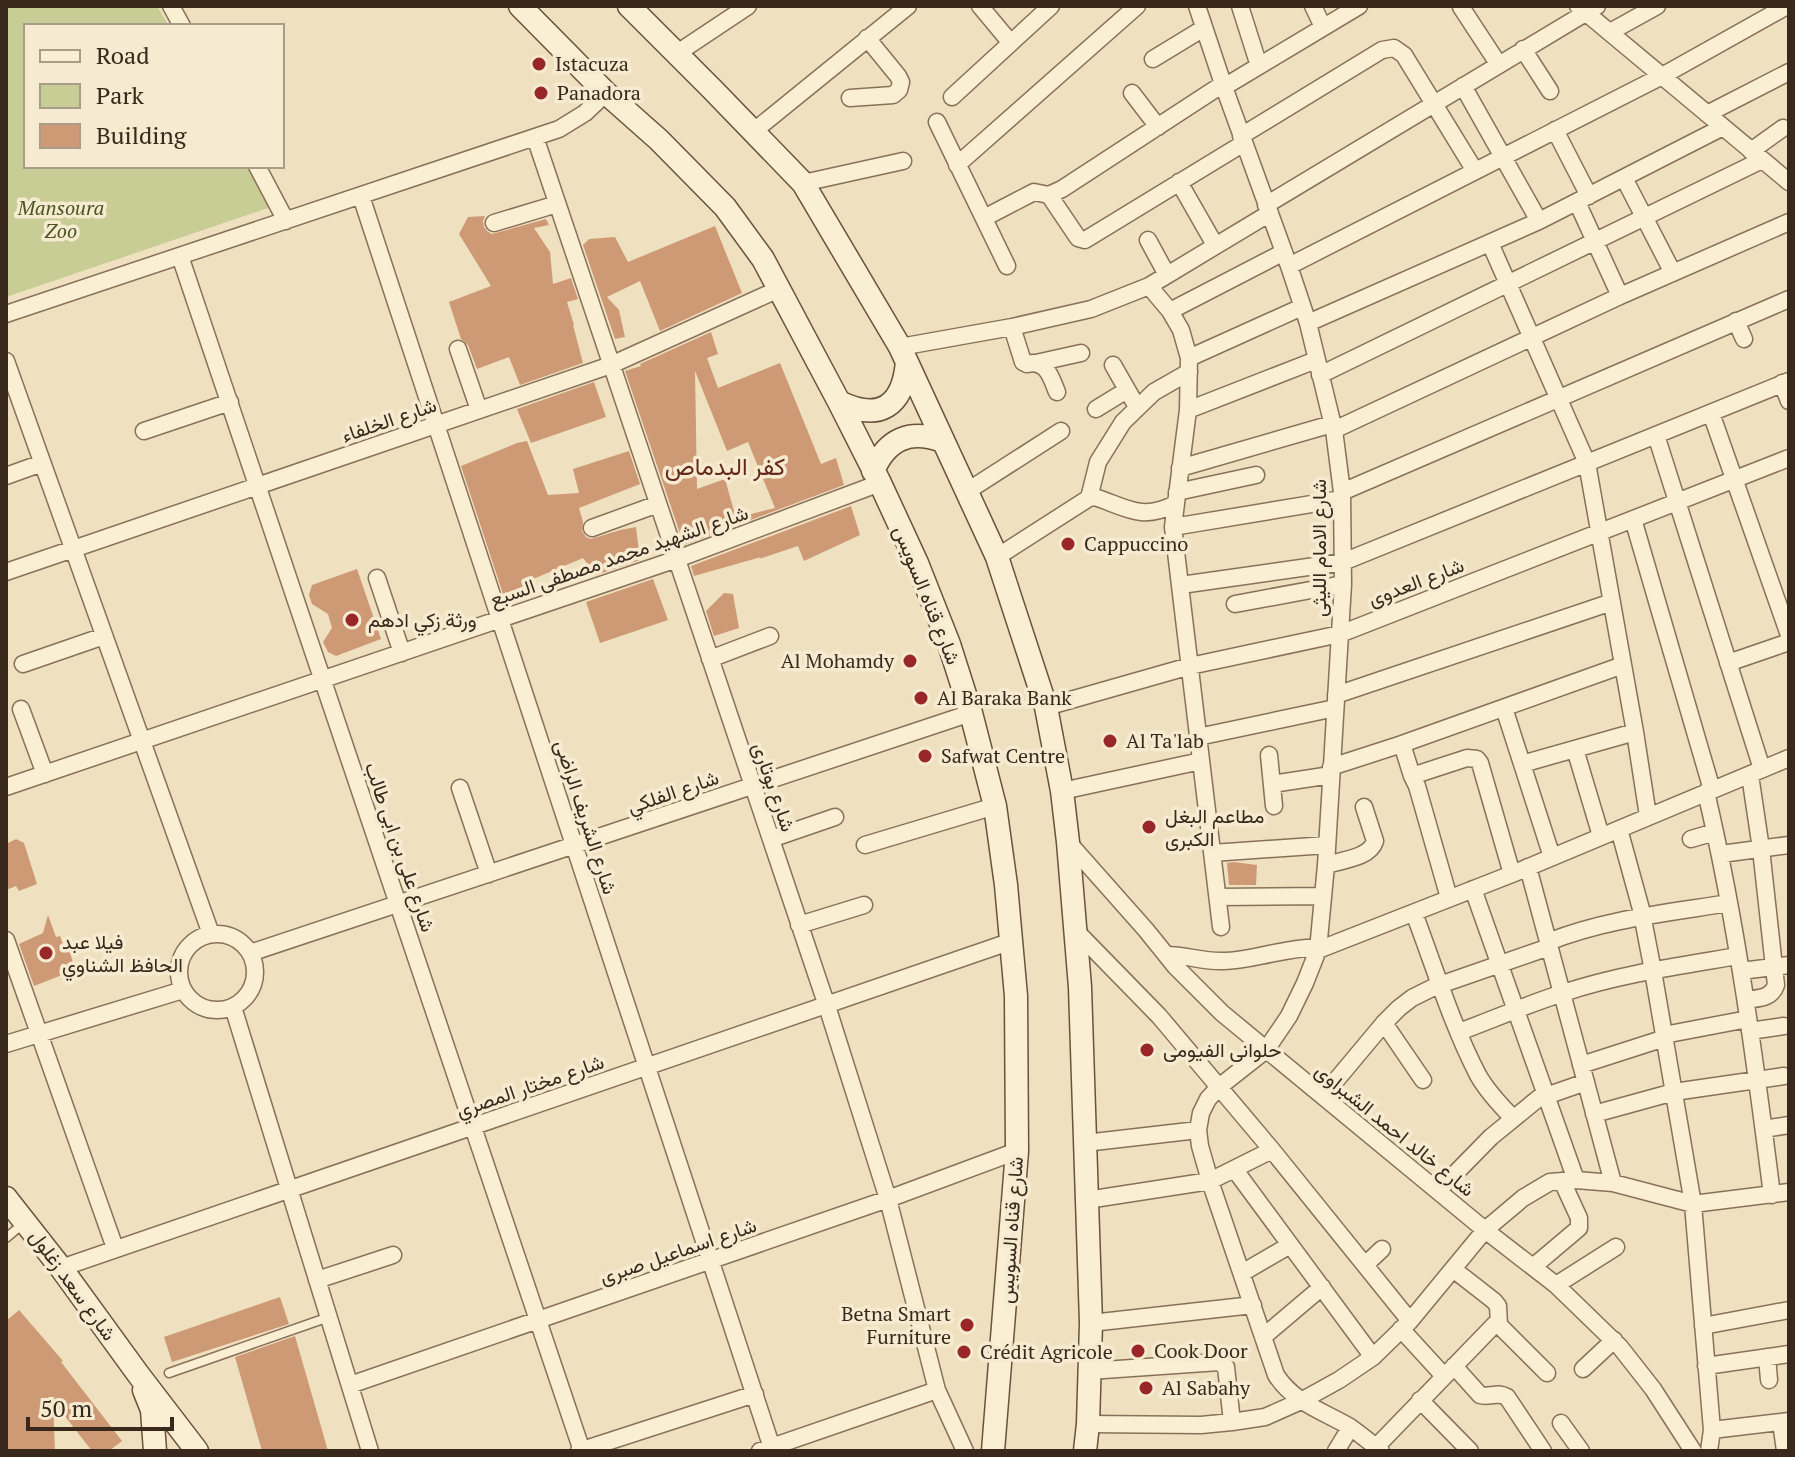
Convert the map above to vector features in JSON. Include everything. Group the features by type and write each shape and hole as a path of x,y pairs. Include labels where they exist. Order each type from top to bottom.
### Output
{"main road":[{"name":"شارع قناه السويس","path":"520,6 725,207 763,259 877,477 917,563 949,644 995,806 1016,996 1017,1151 998,1445"},
{"path":"629,6 803,183 903,354 997,557 1046,707 1062,791 1080,987 1091,1323 1088,1424 1084,1450"},
{"path":"839,402 855,410 872,412 888,406 900,394 906,378 903,354"},
{"path":"877,477 878,459 895,442 919,435 942,441"},
{"name":"شارع سعد زغلول","path":"6,1198 197,1451"},
{"name":"شارع سعد زغلول","path":"138,1374 152,1410 155,1451"}],"street":[{"path":"171,6 181,24"},
{"path":"676,54 748,6"},
{"path":"754,131 908,6"},
{"path":"980,6 1010,42"},
{"path":"952,97 1051,6"},
{"path":"957,165 1137,6"},
{"name":"شارع الامام الليثى","path":"1197,6 1305,315 1333,427 1342,496 1343,584 1318,948 1289,1016 1266,1050 1219,1087"},
{"path":"1240,6 1259,66"},
{"path":"1313,6 1323,27"},
{"path":"984,218 1034,192 1049,195 1062,189 1223,85 1359,6"},
{"path":"1610,32 1657,6"},
{"path":"1170,311 1475,171 1662,76 1787,6"},
{"path":"1461,7 1499,65"},
{"path":"903,354 1091,309 1149,286 1587,8 1610,32 1756,155 1786,174"},
{"path":"1153,59 1204,28"},
{"path":"850,98 893,95 899,90 901,82 898,76 867,38"},
{"path":"1049,195 1078,238 1085,240 1388,48 1394,48 1404,55 1475,171"},
{"path":"1523,49 1550,91"},
{"path":"1707,114 1789,72"},
{"path":"1463,86 1539,221"},
{"path":"6,314 559,129 585,113 606,93"},
{"path":"1132,93 1158,127"},
{"path":"937,122 1007,266"},
{"path":"1089,498 1098,462 1123,422 1154,392 1189,365 1305,315 1490,243 1723,127"},
{"path":"1188,410 1318,367 1507,284 1644,217 1756,155 1783,128"},
{"path":"1555,130 1583,199 1595,241 1620,296"},
{"name":"شارع بوتارى","path":"535,137 827,1006 888,1199 937,1390 965,1451"},
{"path":"803,183 903,161"},
{"path":"258,168 286,221"},
{"path":"1624,178 1673,273"},
{"path":"1179,182 1215,245"},
{"name":"شارع الشريف الراضى","path":"361,196 755,1394 769,1450"},
{"path":"494,223 557,204"},
{"path":"1180,468 1333,427 1789,222"},
{"path":"1148,240 1167,275"},
{"path":"1490,243 1587,463 1648,816"},
{"name":"شارع على بن ابى طالب","path":"180,256 581,1451"},
{"path":"1149,286 1181,330 1189,365 1188,410 1173,527 1221,927"},
{"name":"شارع الخلفاء","path":"6,572 611,365 779,289"},
{"path":"1173,527 1342,496 1789,299"},
{"path":"1736,321 1744,339"},
{"path":"1012,327 1023,362 1027,364 1081,353"},
{"path":"458,349 479,410"},
{"path":"6,361 211,934"},
{"path":"1036,363 1047,369 1057,392"},
{"path":"1113,365 1137,407"},
{"path":"1181,585 1343,562 1786,382 1789,401"},
{"path":"1096,409 1127,390"},
{"path":"144,431 230,402"},
{"path":"1711,413 1789,635"},
{"path":"966,492 1061,431"},
{"path":"1656,435 1728,663 1756,772 1761,849 1782,966 1772,994 1746,1000"},
{"name":"شارع العدوى","path":"1046,707 1190,666 1340,634 1789,458"},
{"path":"6,476 42,463"},
{"path":"997,557 1089,498 1095,497 1145,514 1163,510 1176,498 1256,475"},
{"name":"شارع الشهيد محمد مصطفى السبع","path":"6,787 677,559 877,477"},
{"path":"592,528 658,504"},
{"path":"1088,1424 1201,1425 1232,1422 1265,1417 1301,1401 1373,1357 1406,1325 1485,1230 1523,1198 1550,1182 1613,1183 1693,1204 1780,1193 1764,1129 1746,1000 1709,791 1633,519"},
{"path":"377,578 402,653"},
{"path":"1229,578 1236,610 1343,584"},
{"path":"1198,737 1335,701 1612,602"},
{"path":"23,664 104,636"},
{"path":"710,659 770,636"},
{"path":"1728,663 1789,642"},
{"path":"1272,784 1331,771 1623,665"},
{"path":"1504,708 1552,857"},
{"path":"21,709 45,774"},
{"name":"شارع الفلكي","path":"250,953 971,713"},
{"path":"1522,764 1635,732"},
{"path":"1402,744 1449,898"},
{"path":"1575,749 1601,836"},
{"path":"1269,755 1274,806"},
{"path":"1412,776 1467,758 1477,759 1480,763 1548,944 1613,1183"},
{"path":"1167,955 1226,961 1318,948 1414,913 1789,758"},
{"path":"1062,791 1201,761"},
{"path":"460,788 489,874"},
{"path":"865,845 995,806"},
{"path":"1326,865 1367,852 1374,845 1364,807"},
{"path":"771,839 835,817"},
{"path":"1619,829 1653,971 1693,1204 1712,1430 1709,1451"},
{"path":"1691,839 1715,832"},
{"name":"شارع خالد احمد الشبراوى","path":"1068,842 1175,966 1222,1013 1485,1230 1534,1266 1614,1340 1653,1389 1693,1451"},
{"path":"1212,853 1327,845"},
{"path":"1721,854 1789,845"},
{"path":"1473,889 1546,1094 1579,1218 1579,1228 1534,1266"},
{"path":"1218,897 1323,896"},
{"path":"1323,1096 1384,1023 1412,998 1574,931 1603,923 1729,903"},
{"path":"799,925 864,905"},
{"path":"1414,913 1479,1076 1513,1118"},
{"path":"1076,931 1159,1016 1272,1150 1365,1265 1406,1325 1449,1371 1480,1395 1499,1393 1507,1397 1543,1451"},
{"path":"223,934 234,937 250,953 255,965 255,978 251,990 233,1007 222,1011 199,1007 183,990 179,979 182,955 199,937 223,934"},
{"path":"6,940 115,1248"},
{"name":"شارع مختار المصري","path":"61,1268 1012,941"},
{"path":"1459,1032 1561,993 1653,971 1739,964 1782,966"},
{"path":"6,1044 183,990"},
{"path":"233,1007 370,1451"},
{"path":"1384,1023 1423,1080"},
{"path":"1581,1065 1664,1036 1749,1025 1784,1026"},
{"path":"1594,1114 1674,1092 1784,1076"},
{"path":"1438,1191 1513,1118 1546,1094 1586,1082"},
{"path":"1219,1087 1201,1113 1198,1130 1200,1146 1276,1375 1284,1387 1378,1449 1420,1400 1498,1321"},
{"path":"1764,1129 1789,1125"},
{"path":"1085,1143 1198,1130"},
{"path":"1087,1200 1210,1181 1272,1150"},
{"name":"شارع اسماعيل صبرى","path":"350,1385 888,1199 1017,1151"},
{"path":"1235,1170 1373,1357"},
{"path":"1242,1273 1290,1245"},
{"path":"1556,1285 1616,1247"},
{"path":"1365,1265 1382,1249"},
{"path":"317,1280 393,1255"},
{"path":"1453,1269 1494,1301 1498,1306 1499,1325 1547,1373"},
{"path":"1263,1337 1322,1287"},
{"path":"1091,1323 1253,1305"},
{"path":"1703,1326 1789,1310"},
{"path":"1583,1369 1614,1340"},
{"path":"1706,1366 1789,1354"},
{"path":"1767,1357 1769,1380"},
{"path":"1089,1371 1219,1362 1226,1367 1232,1422"},
{"path":"769,1450 937,1390"},
{"path":"581,1451 755,1394"},
{"path":"1420,1400 1470,1451"},
{"path":"1712,1430 1785,1422 1785,1451"},
{"path":"1561,1423 1581,1451"},
{"path":"1336,1451 1350,1428"}],"lane":[{"path":"6,1238 25,1221"},
{"path":"169,1373 329,1317"}],"green space":[{"name":"Mansoura Zoo","path":"6,6 157,6 168,24 24,24 24,168 249,168 271,207 6,297"}],"building":[{"path":"485,216 484,227 492,234 546,219 549,225 534,228 550,252 553,284 571,278 578,299 567,302 583,363 520,385 509,357 477,369 468,345 461,339 449,302 491,286 459,234 468,217"},
{"path":"715,226 742,293 660,331 640,281 607,297 619,310 625,337 615,339 583,245 589,239 615,237 628,262"},
{"path":"711,332 718,354 707,358 718,388 780,363 821,464 836,458 844,485 684,545 625,371","holes":["695,371 727,451 748,442 775,508 736,518 725,479 697,489"]},
{"path":"594,382 606,417 531,443 517,409"},
{"path":"527,441 548,495 579,493 573,469 629,451 640,484 579,508 582,531 591,539 636,527 640,560 596,575 583,558 503,594 461,466"},
{"path":"851,506 860,535 804,561 798,546 694,576 691,566"},
{"name":"ورثة زكي ادهم","path":"357,569 381,639 336,656 328,652 323,642 332,628 328,614 312,604 309,595 312,585"},
{"path":"653,579 668,620 600,643 586,602"},
{"path":"724,593 733,594 739,628 714,636 706,611"},
{"path":"16,839 24,843 37,884 19,891 16,886 6,890 6,844"},
{"path":"1227,863 1257,865 1256,885 1229,885"},
{"name":"فيلا عبد الحافظ الشناوي","path":"48,915 56,937 60,936 64,947 68,945 75,970 34,986 19,944 43,933"},
{"path":"280,1297 289,1324 172,1362 164,1337"},
{"path":"19,1310 63,1361 122,1441 109,1451 92,1451 53,1401 55,1451 6,1451 6,1321"},
{"path":"295,1336 328,1451 262,1451 235,1357"}],"place":[{"name":"Istacuza","path":"539,64"},
{"name":"Panadora","path":"541,93"},
{"name":"Cappuccino","path":"1068,544"},
{"name":"ورثة زكي ادهم","path":"352,620"},
{"name":"Al Mohamdy","path":"910,661"},
{"name":"Al Baraka Bank","path":"921,698"},
{"name":"Al Ta'lab","path":"1110,741"},
{"name":"Safwat Centre","path":"925,756"},
{"name":"مطاعم البغل الكبرى","path":"1149,827"},
{"name":"فيلا عبد الحافظ الشناوي","path":"46,953"},
{"name":"حلوانى الفيومى","path":"1147,1050"},
{"name":"Betna Smart Furniture","path":"967,1325"},
{"name":"Cook Door","path":"1138,1351"},
{"name":"Crédit Agricole","path":"964,1352"},
{"name":"Al Sabahy","path":"1146,1388"}],"district":[{"name":"كفر البدماص","path":"725,467"}]}
